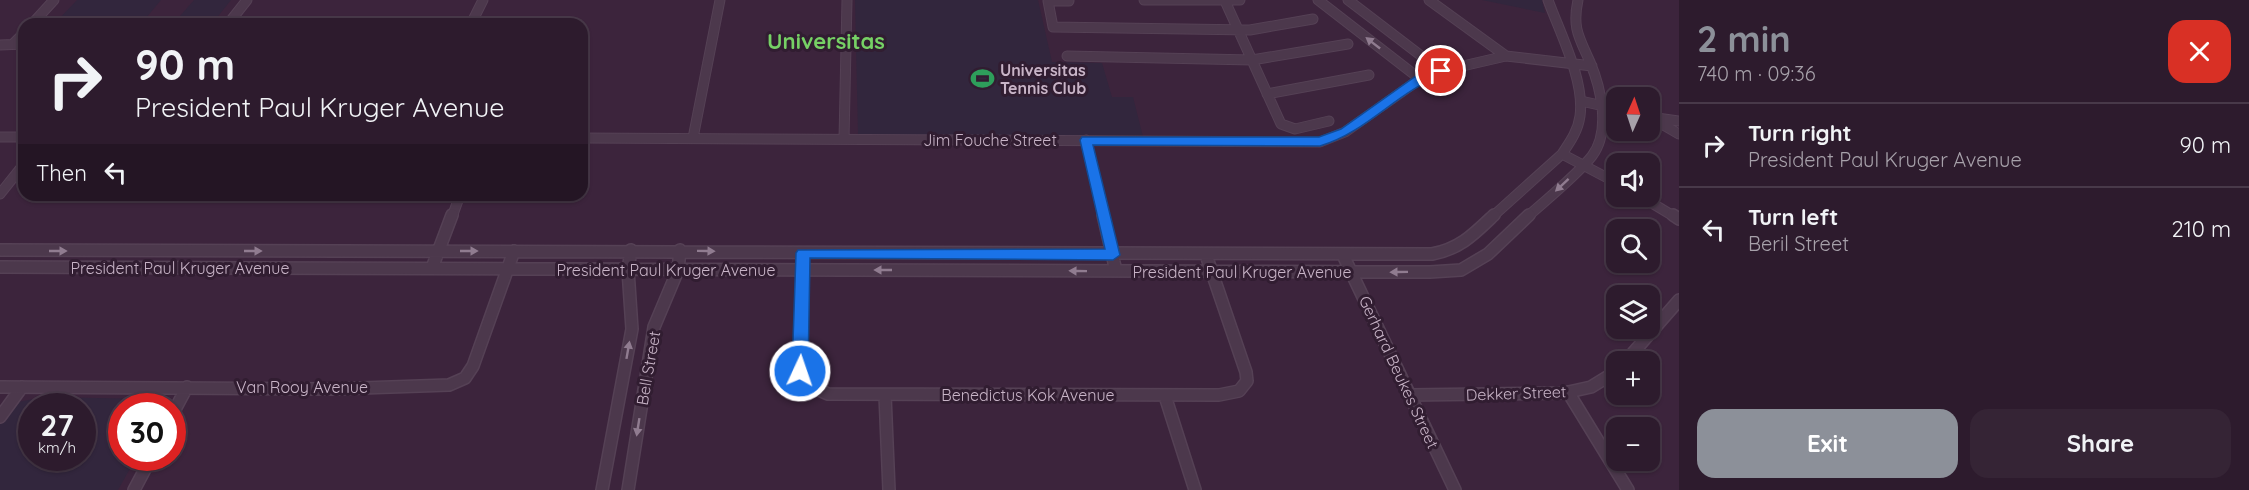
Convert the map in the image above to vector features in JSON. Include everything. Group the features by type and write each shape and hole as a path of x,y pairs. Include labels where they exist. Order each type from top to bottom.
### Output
{"street":[{"path":"38,18 54,0"},
{"path":"233,18 247,0"},
{"path":"474,18 483,0"},
{"path":"693,138 720,0"},
{"path":"844,139 847,0"},
{"path":"1144,0 1240,0"},
{"path":"1318,0 1420,79"},
{"path":"1348,0 1441,71"},
{"path":"1429,0 1506,56"},
{"name":"President Paul Kruger Avenue","path":"0,250 680,250 1113,255 1432,254 1450,251 1468,239 1562,154 1571,142 1580,120 1579,85 1548,0"},
{"name":"President Paul Kruger Avenue","path":"0,267 1352,273 1430,272 1469,267 1504,240 1593,155 1599,140 1604,106 1592,66 1576,27 1574,18 1578,0"},
{"path":"1069,1 1048,1 1053,27 1238,30 1313,19"},
{"path":"1214,1 1238,30 1284,127 1309,127 1329,121"},
{"path":"13,44 18,39"},
{"path":"0,45 18,44"},
{"path":"1067,56 1252,60 1348,44"},
{"name":"Jim Fouche Street","path":"588,138 1320,141 1345,132 1420,79 1441,71 1506,56 1592,66"},
{"path":"1267,94 1369,75"},
{"path":"1581,101 1604,106"},
{"path":"1660,118 1679,121"},
{"path":"1660,123 1679,134"},
{"path":"0,137 18,137"},
{"path":"1086,140 1116,272"},
{"path":"1562,154 1606,177"},
{"path":"0,194 18,172"},
{"path":"432,268 458,201"},
{"path":"1659,207 1679,219"},
{"path":"186,268 195,250"},
{"name":"Bell Street","path":"602,490 632,329 628,270 632,250"},
{"name":"Bell Street","path":"628,490 654,327 678,270 680,250"},
{"name":"Van Rooy Avenue","path":"0,387 333,389 439,387 458,382 465,378 473,366 514,251"},
{"name":"Benedictus Kok Avenue","path":"803,253 800,371 804,381 810,386 836,395 1166,396 1229,394 1239,391 1246,381 1246,372 1206,255"},
{"name":"Gerhard Beukes Street","path":"1343,255 1455,490"},
{"path":"1635,351 1679,300"},
{"name":"Dekker Street","path":"1410,395 1568,392 1591,387 1606,378"},
{"path":"0,417 22,387"},
{"path":"184,393 187,387"},
{"path":"1568,392 1628,490"},
{"path":"885,394 889,490"},
{"path":"1166,396 1195,490"},
{"path":"134,490 144,471"}],"shaded area":[{"path":"77,0 161,0 146,18 60,18"},
{"path":"194,0 231,0 217,18 178,18"},
{"name":"Universitas Tennis Club","path":"855,0 1038,0 1052,62 1102,63 1112,97 1133,97 1143,137 858,135"},
{"path":"1482,0 1542,0 1545,13"},
{"path":"96,398 108,398 108,471 129,471 118,490 0,490 0,417 18,402 18,471 96,471"}],"place":[{"name":"Universitas Tennis Club","path":"982,79"}],"district":[{"name":"Universitas","path":"826,41"}],"route":[{"path":"800,371 803,253 1113,255 1086,140 1320,141 1345,132 1420,79 1441,71"}]}
